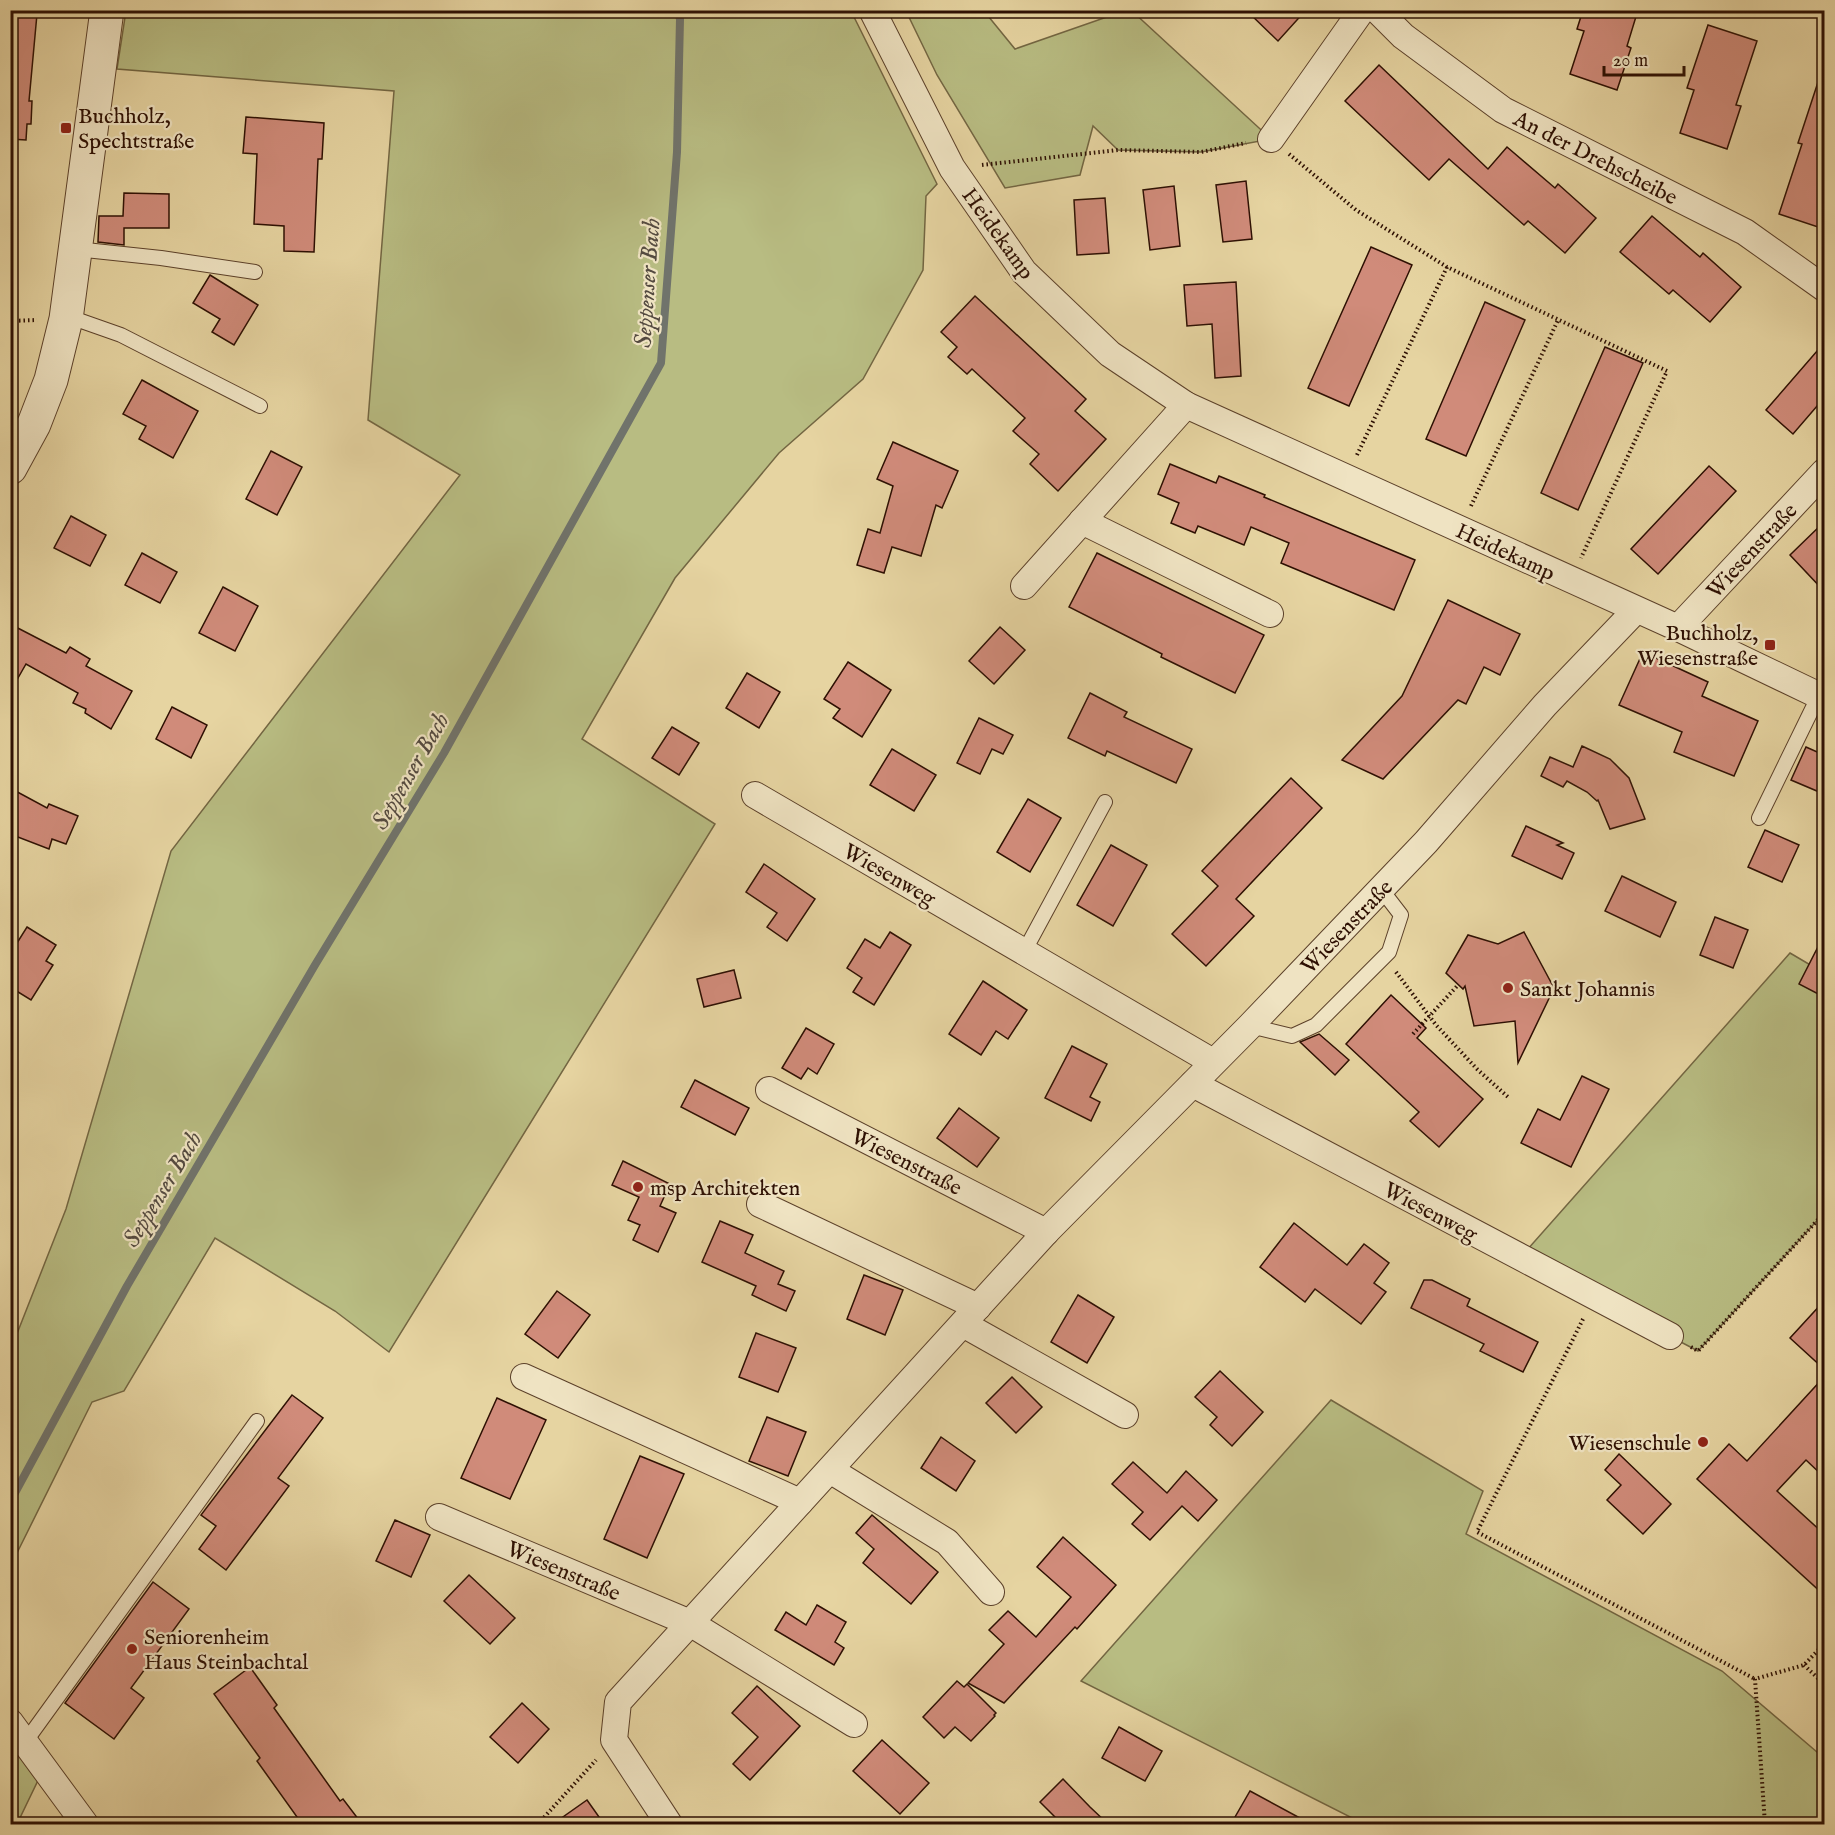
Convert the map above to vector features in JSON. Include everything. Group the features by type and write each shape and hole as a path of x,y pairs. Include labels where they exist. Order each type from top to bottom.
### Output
{"street":[{"path":"10,468 34,424 51,380 67,315 107,10"},
{"name":"Heidekamp","path":"872,10 952,168 1024,272 1110,354 1186,405 1678,628 1822,697"},
{"path":"1271,139 1362,10"},
{"name":"An der Drehscheibe","path":"1377,10 1403,36 1503,110 1745,232 1824,288"},
{"path":"1024,586 1186,405"},
{"name":"Wiesenstraße","path":"1678,628 1824,472"},
{"path":"1082,521 1270,614"},
{"name":"Wiesenstraße","path":"614,1740 618,1702 1046,1232 1250,1026 1426,842 1545,705 1636,610"},
{"name":"Wiesenweg","path":"755,795 1214,1062"},
{"name":"Wiesenweg","path":"1193,1084 1670,1336"},
{"name":"Wiesenstraße","path":"769,1090 1046,1232"},
{"path":"760,1204 970,1315 1125,1415"},
{"path":"524,1377 800,1502"},
{"path":"830,1470 947,1542 991,1592"},
{"name":"Wiesenstraße","path":"439,1517 690,1623 854,1724"},
{"path":"18,1732 85,1824"},
{"path":"614,1740 669,1824"}],"lane":[{"path":"76,249 161,258 255,272"},
{"path":"67,315 121,334 260,406"},
{"path":"1759,818 1822,697"},
{"path":"1024,952 1104,802"},
{"path":"1250,1026 1292,1036 1316,1025 1389,952 1401,915 1381,889"},
{"path":"18,1732 257,1420"}],"path":[{"path":"981,173 977,165 1118,150 1201,152 1271,139 1356,210 1447,267 1667,371 1571,580"},
{"path":"1346,478 1447,267"},
{"path":"1460,530 1558,320"},
{"path":"1385,956 1429,1017 1477,1069 1509,1098"},
{"path":"1413,1034 1458,985"},
{"path":"1670,1336 1698,1351 1824,1213"},
{"path":"1594,1297 1477,1532 1755,1679 1804,1665 1824,1644"},
{"path":"1804,1665 1824,1684"},
{"path":"1755,1679 1765,1824"},
{"path":"538,1824 614,1740"}],"green space":[{"path":"126,11 851,11 937,184 926,196 923,270 863,379 779,453 675,578 582,739 715,824 389,1352 335,1311 215,1238 124,1391 92,1402 11,1565 11,1349 66,1209 171,851 460,475 368,420 394,91 117,69"},
{"path":"906,11 984,11 1015,49 1124,11 1132,11 1271,139 1201,152 1118,150 1093,126 1080,175 1005,188 937,75"},
{"path":"1790,953 1824,973 1824,1213 1698,1351 1520,1258"},
{"path":"1331,1400 1483,1491 1466,1534 1722,1671 1824,1758 1824,1824 1364,1824 1081,1681"},
{"path":"10,1722 44,1768 17,1824 11,1824"}],"building":[{"path":"1246,10 1306,10 1278,41"},
{"path":"1583,10 1638,10 1627,46 1631,48 1617,90 1570,74 1584,31 1577,29"},
{"path":"10,12 37,14 29,101 32,101 31,124 27,124 26,140 10,139"},
{"path":"1708,25 1757,41 1736,105 1741,106 1727,149 1680,133 1694,90 1687,88"},
{"path":"1379,65 1488,169 1507,147 1555,188 1558,184 1596,218 1565,253 1528,221 1524,225 1449,159 1429,180 1345,101"},
{"path":"1820,76 1824,76 1824,229 1779,214 1802,144 1798,143"},
{"path":"246,117 324,123 322,159 318,159 314,252 284,251 284,226 254,224 257,154 243,153"},
{"path":"1246,181 1252,239 1223,242 1216,185"},
{"path":"1174,186 1180,246 1150,250 1143,190"},
{"path":"124,193 169,194 169,228 124,228 124,245 98,242 99,216 123,216"},
{"path":"1105,198 1109,253 1077,255 1074,200"},
{"path":"1652,216 1700,257 1703,253 1741,287 1710,322 1673,290 1669,294 1620,252"},
{"path":"1371,247 1412,265 1349,406 1308,388"},
{"path":"210,275 258,305 234,345 212,332 220,319 193,303"},
{"path":"1236,282 1241,376 1215,378 1212,324 1187,326 1184,285"},
{"path":"975,296 1086,399 1075,411 1106,439 1058,491 1030,464 1039,454 1013,431 1025,418 972,369 967,374 948,357 957,347 941,332"},
{"path":"1485,302 1525,320 1466,456 1426,439"},
{"path":"1824,343 1824,398 1793,434 1766,410"},
{"path":"1605,347 1643,363 1578,510 1541,493"},
{"path":"142,380 198,411 173,458 139,439 146,426 123,414"},
{"path":"893,442 958,471 942,508 936,505 921,556 892,547 884,573 857,565 868,529 880,533 893,486 877,479"},
{"path":"271,451 302,467 277,515 246,499"},
{"path":"1170,464 1216,483 1219,476 1415,560 1394,610 1281,563 1289,543 1251,527 1244,545 1198,526 1195,533 1171,523 1179,503 1158,494"},
{"path":"1709,466 1736,491 1658,574 1631,549"},
{"path":"71,516 106,535 90,566 54,548"},
{"path":"1824,522 1824,591 1790,555"},
{"path":"142,553 177,572 160,603 125,585"},
{"path":"1097,553 1264,635 1235,693 1161,657 1162,654 1069,607"},
{"path":"223,587 258,606 235,651 199,633"},
{"path":"1448,600 1520,634 1500,675 1484,667 1466,704 1458,700 1383,779 1342,760 1402,696"},
{"path":"10,624 66,653 70,647 90,659 86,666 132,691 111,729 85,713 86,709 73,703 78,693 26,664 10,692"},
{"path":"1000,627 1025,650 994,684 969,661"},
{"path":"1643,652 1708,682 1702,696 1758,721 1734,776 1674,752 1682,732 1619,705"},
{"path":"848,662 891,690 862,737 833,718 840,709 824,699"},
{"path":"747,673 780,692 759,728 726,708"},
{"path":"1090,693 1127,712 1124,717 1192,749 1176,783 1107,751 1105,756 1068,738"},
{"path":"172,707 207,725 191,758 156,739"},
{"path":"979,718 1013,735 1003,754 992,749 980,774 957,763"},
{"path":"672,727 699,743 679,775 652,758"},
{"path":"1582,746 1610,759 1629,778 1645,819 1610,829 1598,800 1567,781 1563,787 1541,776 1550,757 1573,767"},
{"path":"1806,747 1824,755 1824,794 1791,780"},
{"path":"892,749 936,775 914,811 870,785"},
{"path":"1291,778 1322,808 1236,899 1254,916 1206,966 1172,934 1218,886 1202,871"},
{"path":"10,788 47,808 49,804 78,816 66,844 52,839 49,849 10,834"},
{"path":"1028,799 1061,818 1030,872 997,852"},
{"path":"1526,826 1563,843 1557,845 1574,853 1562,879 1512,856"},
{"path":"1765,830 1799,845 1782,882 1748,867"},
{"path":"1111,845 1147,865 1113,926 1077,905"},
{"path":"764,864 815,899 787,941 767,927 777,913 746,892"},
{"path":"1622,876 1676,902 1660,937 1605,911"},
{"path":"1715,917 1748,930 1733,968 1700,955"},
{"path":"27,927 56,945 46,961 53,965 31,1000 10,987 10,940 17,943"},
{"path":"890,932 911,945 874,1005 853,992 862,978 847,968 865,939 880,948"},
{"name":"Sankt Johannis","path":"1524,932 1554,988 1518,1063 1515,1021 1474,1026 1465,986 1463,989 1446,973 1468,935 1498,944"},
{"path":"1824,935 1824,997 1799,984"},
{"path":"734,970 741,998 704,1007 697,979"},
{"path":"983,981 1027,1010 1008,1039 996,1031 981,1055 949,1034"},
{"path":"1391,995 1426,1028 1417,1038 1483,1099 1439,1147 1410,1121 1419,1112 1346,1044"},
{"path":"806,1028 834,1044 817,1074 808,1068 801,1079 782,1068"},
{"path":"1319,1034 1349,1060 1335,1075 1300,1042"},
{"path":"1072,1046 1107,1064 1090,1097 1100,1102 1091,1121 1045,1098"},
{"path":"1582,1076 1609,1089 1571,1167 1521,1143 1538,1109 1560,1120"},
{"path":"695,1080 749,1108 735,1135 681,1107"},
{"path":"959,1108 999,1138 977,1167 937,1138"},
{"path":"623,1161 670,1184 660,1206 676,1213 658,1252 633,1240 640,1225 628,1220 639,1197 612,1185"},
{"path":"720,1221 753,1235 745,1253 784,1271 778,1284 795,1291 786,1311 752,1295 756,1286 702,1262"},
{"path":"1294,1223 1347,1265 1364,1244 1389,1263 1374,1283 1386,1292 1361,1324 1315,1289 1305,1302 1260,1267"},
{"path":"864,1275 903,1290 885,1335 847,1319"},
{"path":"1424,1280 1432,1280 1470,1299 1467,1306 1538,1342 1523,1372 1480,1351 1484,1344 1411,1308"},
{"path":"557,1291 590,1315 558,1358 525,1334"},
{"path":"1078,1295 1114,1317 1087,1363 1051,1342"},
{"path":"1824,1301 1824,1369 1790,1338"},
{"path":"756,1333 796,1348 778,1392 739,1377"},
{"path":"1220,1371 1263,1412 1232,1446 1210,1425 1217,1417 1195,1397"},
{"path":"1012,1377 1042,1407 1016,1433 986,1403"},
{"name":"Wiesenschule","path":"1824,1377 1824,1477 1806,1460 1777,1491 1824,1534 1824,1595 1697,1479 1729,1444 1747,1461"},
{"path":"292,1395 323,1418 278,1478 289,1486 226,1570 199,1549 216,1526 201,1515"},
{"path":"497,1398 546,1420 510,1499 461,1478"},
{"path":"767,1417 806,1432 788,1476 749,1461"},
{"path":"941,1437 975,1461 956,1491 921,1468"},
{"path":"1619,1454 1671,1504 1643,1534 1607,1500 1621,1485 1605,1470"},
{"path":"640,1456 684,1474 647,1558 604,1539"},
{"path":"1133,1462 1167,1493 1186,1471 1217,1500 1198,1521 1182,1506 1150,1540 1132,1524 1143,1512 1112,1484"},
{"path":"872,1515 938,1572 911,1604 863,1563 874,1549 856,1533"},
{"path":"395,1520 430,1535 411,1577 376,1561"},
{"path":"1063,1537 1116,1585 1077,1629 1075,1627 1004,1703 968,1683 1004,1644 989,1630 1008,1611 1036,1637 1071,1597 1037,1567"},
{"path":"469,1575 515,1618 490,1644 444,1601"},
{"name":"Seniorenheim Haus Steinbachtal","path":"153,1582 189,1609 131,1688 144,1698 114,1739 65,1703"},
{"path":"817,1605 846,1622 835,1642 844,1648 834,1665 775,1630 786,1612 806,1625"},
{"path":"250,1667 277,1705 274,1708 340,1801 343,1799 362,1824 302,1824 257,1761 260,1758 214,1694"},
{"path":"957,1681 964,1687 967,1684 996,1713 971,1741 955,1727 944,1738 923,1717"},
{"path":"757,1686 800,1726 750,1780 733,1764 758,1737 732,1713"},
{"path":"522,1703 549,1729 518,1763 490,1737"},
{"path":"1119,1727 1162,1751 1145,1781 1102,1758"},
{"path":"882,1740 929,1783 900,1814 853,1771"},
{"path":"1063,1779 1108,1824 1062,1824 1040,1802"},
{"path":"1250,1791 1311,1824 1231,1824"},
{"path":"587,1800 604,1824 553,1824"}],"waterway":[{"name":"Seppenser Bach","path":"10,1502 127,1286 315,965 444,753 661,363 677,152 680,19 677,10"}],"place":[{"name":"Buchholz, Spechtstraße","path":"66,128"},
{"name":"Buchholz, Wiesenstraße","path":"1770,645"},
{"name":"Sankt Johannis","path":"1508,988"},
{"name":"msp Architekten","path":"638,1187"},
{"name":"Wiesenschule","path":"1703,1442"},
{"name":"Seniorenheim Haus Steinbachtal","path":"132,1649"}]}
